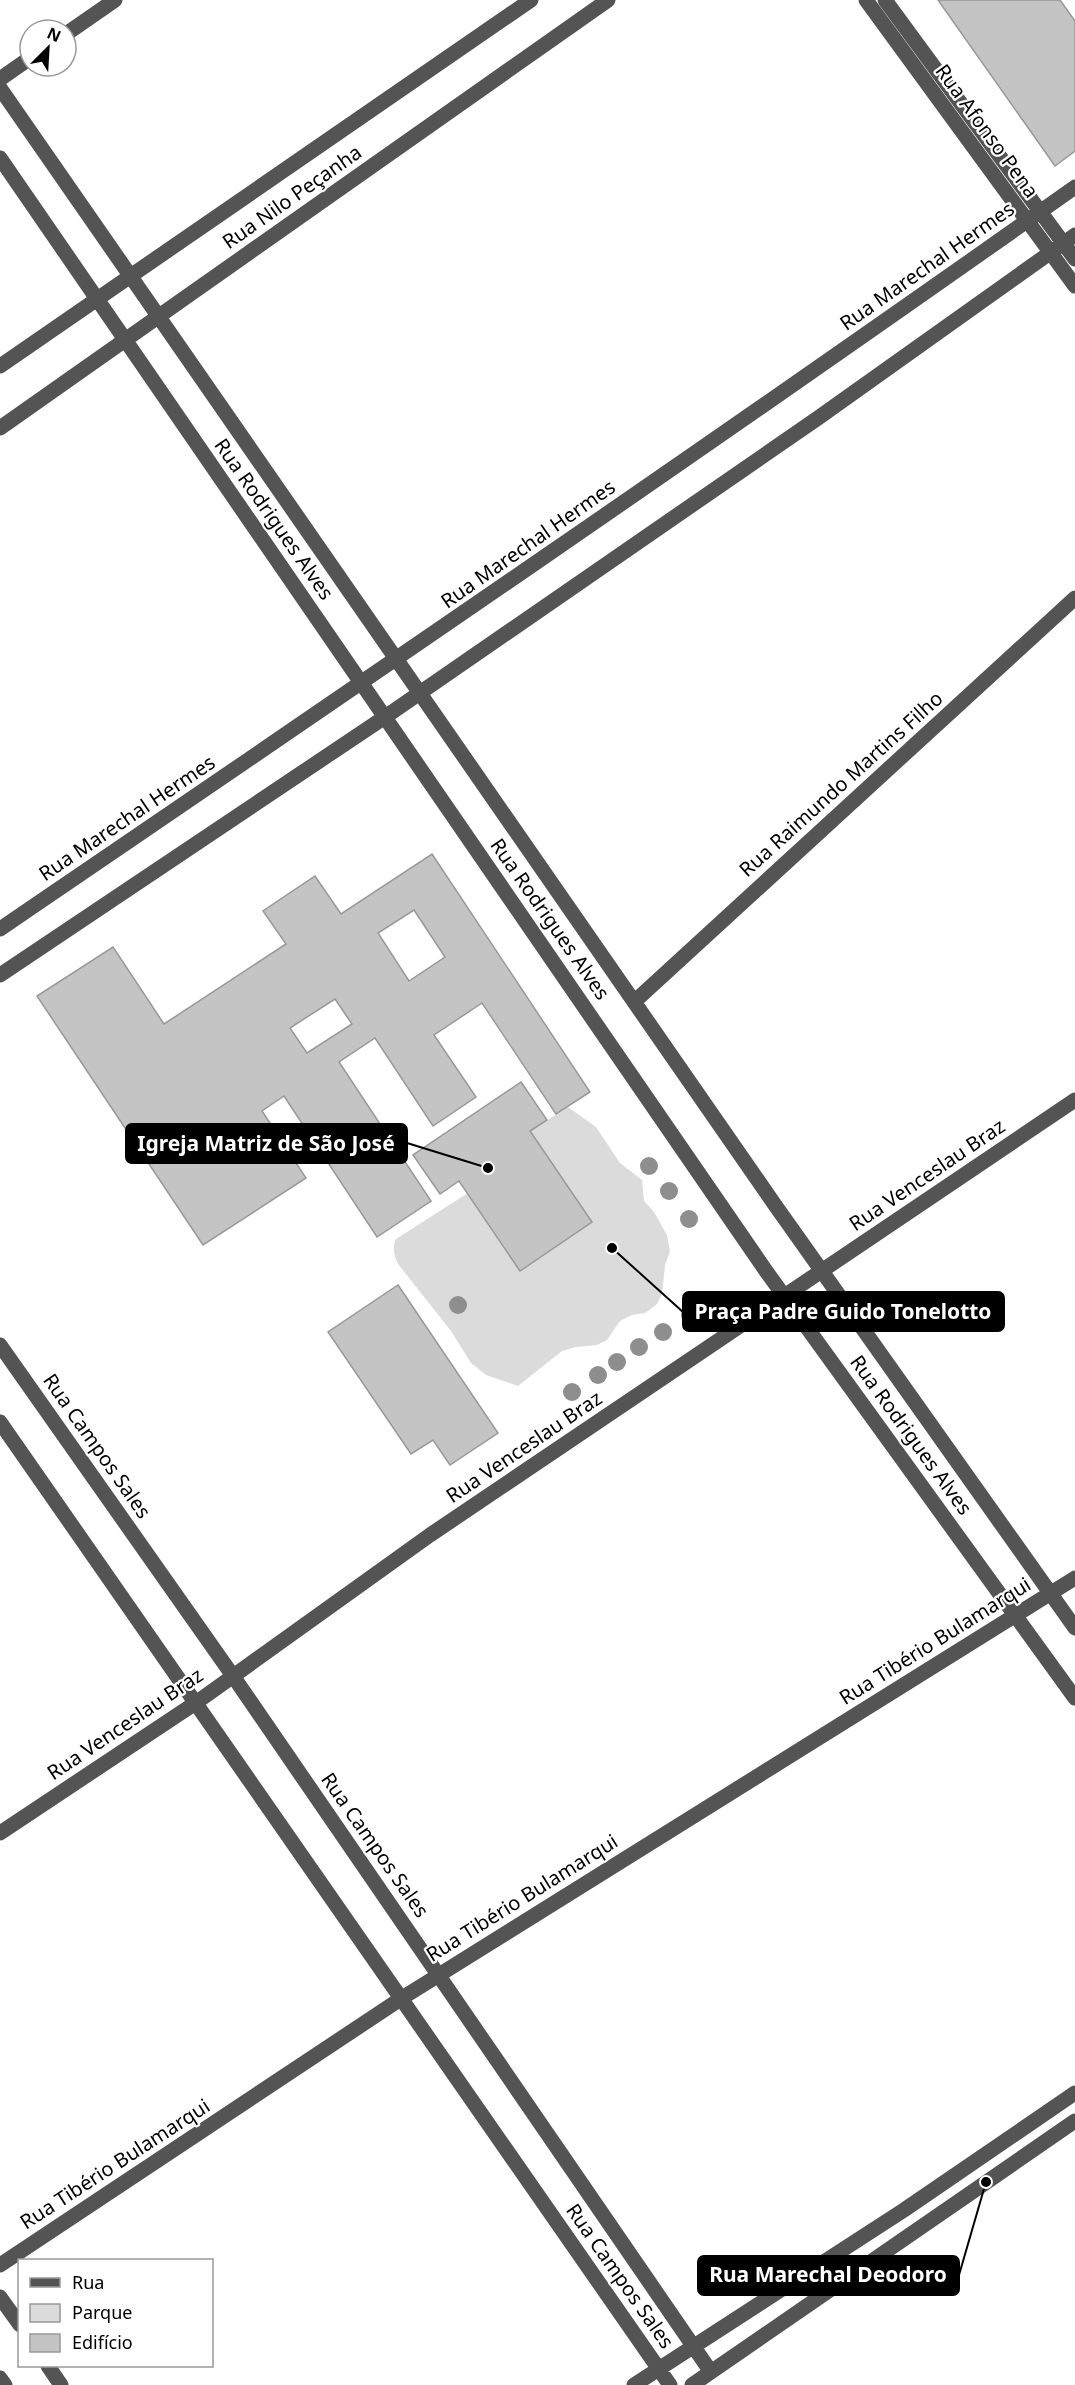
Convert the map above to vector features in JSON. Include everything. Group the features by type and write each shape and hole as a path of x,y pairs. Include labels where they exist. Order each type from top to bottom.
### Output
{"street":[{"path":"78,26 115,0"},
{"name":"Rua Nilo Peçanha","path":"0,366 531,0"},
{"name":"Rua Nilo Peçanha","path":"0,428 608,0"},
{"name":"Rua Afonso Pena","path":"866,0 1075,286"},
{"name":"Rua Afonso Pena","path":"885,0 1040,211 1069,239 1075,259"},
{"path":"0,79 18,66"},
{"name":"Rua Rodrigues Alves","path":"0,88 634,1002 1075,1628"},
{"name":"Rua Rodrigues Alves","path":"0,158 784,1296 1075,1698"},
{"name":"Rua Marechal Hermes","path":"0,929 397,660 1075,187"},
{"path":"0,975 420,693 818,418 1069,239"},
{"name":"Rua Raimundo Martins Filho","path":"634,1002 1075,598"},
{"name":"Rua Venceslau Braz","path":"0,1833 197,1702 430,1535 1075,1100"},
{"name":"Rua Campos Sales","path":"0,1345 233,1676 711,2372"},
{"name":"Rua Campos Sales","path":"0,1422 670,2385"},
{"name":"Rua Tibério Bulamarqui","path":"0,2265 439,1974 1075,1578"},
{"path":"634,2385 904,2210 1075,2093"},
{"path":"692,2385 1075,2121"},
{"path":"0,2297 18,2322"},
{"path":"49,2367 61,2385"},
{"path":"0,2378 5,2385"}],"green space":[{"path":"568,1107 596,1127 620,1163 642,1180 644,1201 654,1212 667,1235 670,1251 665,1265 662,1294 657,1304 645,1313 632,1315 620,1321 607,1340 597,1345 562,1351 518,1386 486,1375 471,1363 451,1331 398,1264 394,1245 396,1239 468,1193 520,1270 591,1223 530,1131"}],"building":[{"path":"938,0 1060,0 1075,21 1075,151 1055,166"},
{"path":"432,854 590,1092 556,1114 482,1003 434,1035 476,1097 433,1126 375,1038 339,1062 431,1201 377,1237 284,1096 262,1111 306,1178 203,1245 37,996 113,947 164,1024 286,944 263,911 315,876 341,914","holes":["414,910 445,957 409,981 378,933","335,999 352,1024 307,1053 290,1028"]},
{"path":"521,1082 547,1120 530,1131 592,1222 520,1271 459,1181 440,1194 413,1155"},
{"path":"398,1285 498,1433 450,1465 433,1440 411,1454 328,1332"}],"place":[{"name":"Igreja Matriz de São José","path":"488,1168"},
{"name":"Praça Padre Guido Tonelotto","path":"612,1248"},
{"name":"Rua Marechal Deodoro","path":"986,2182"}]}
